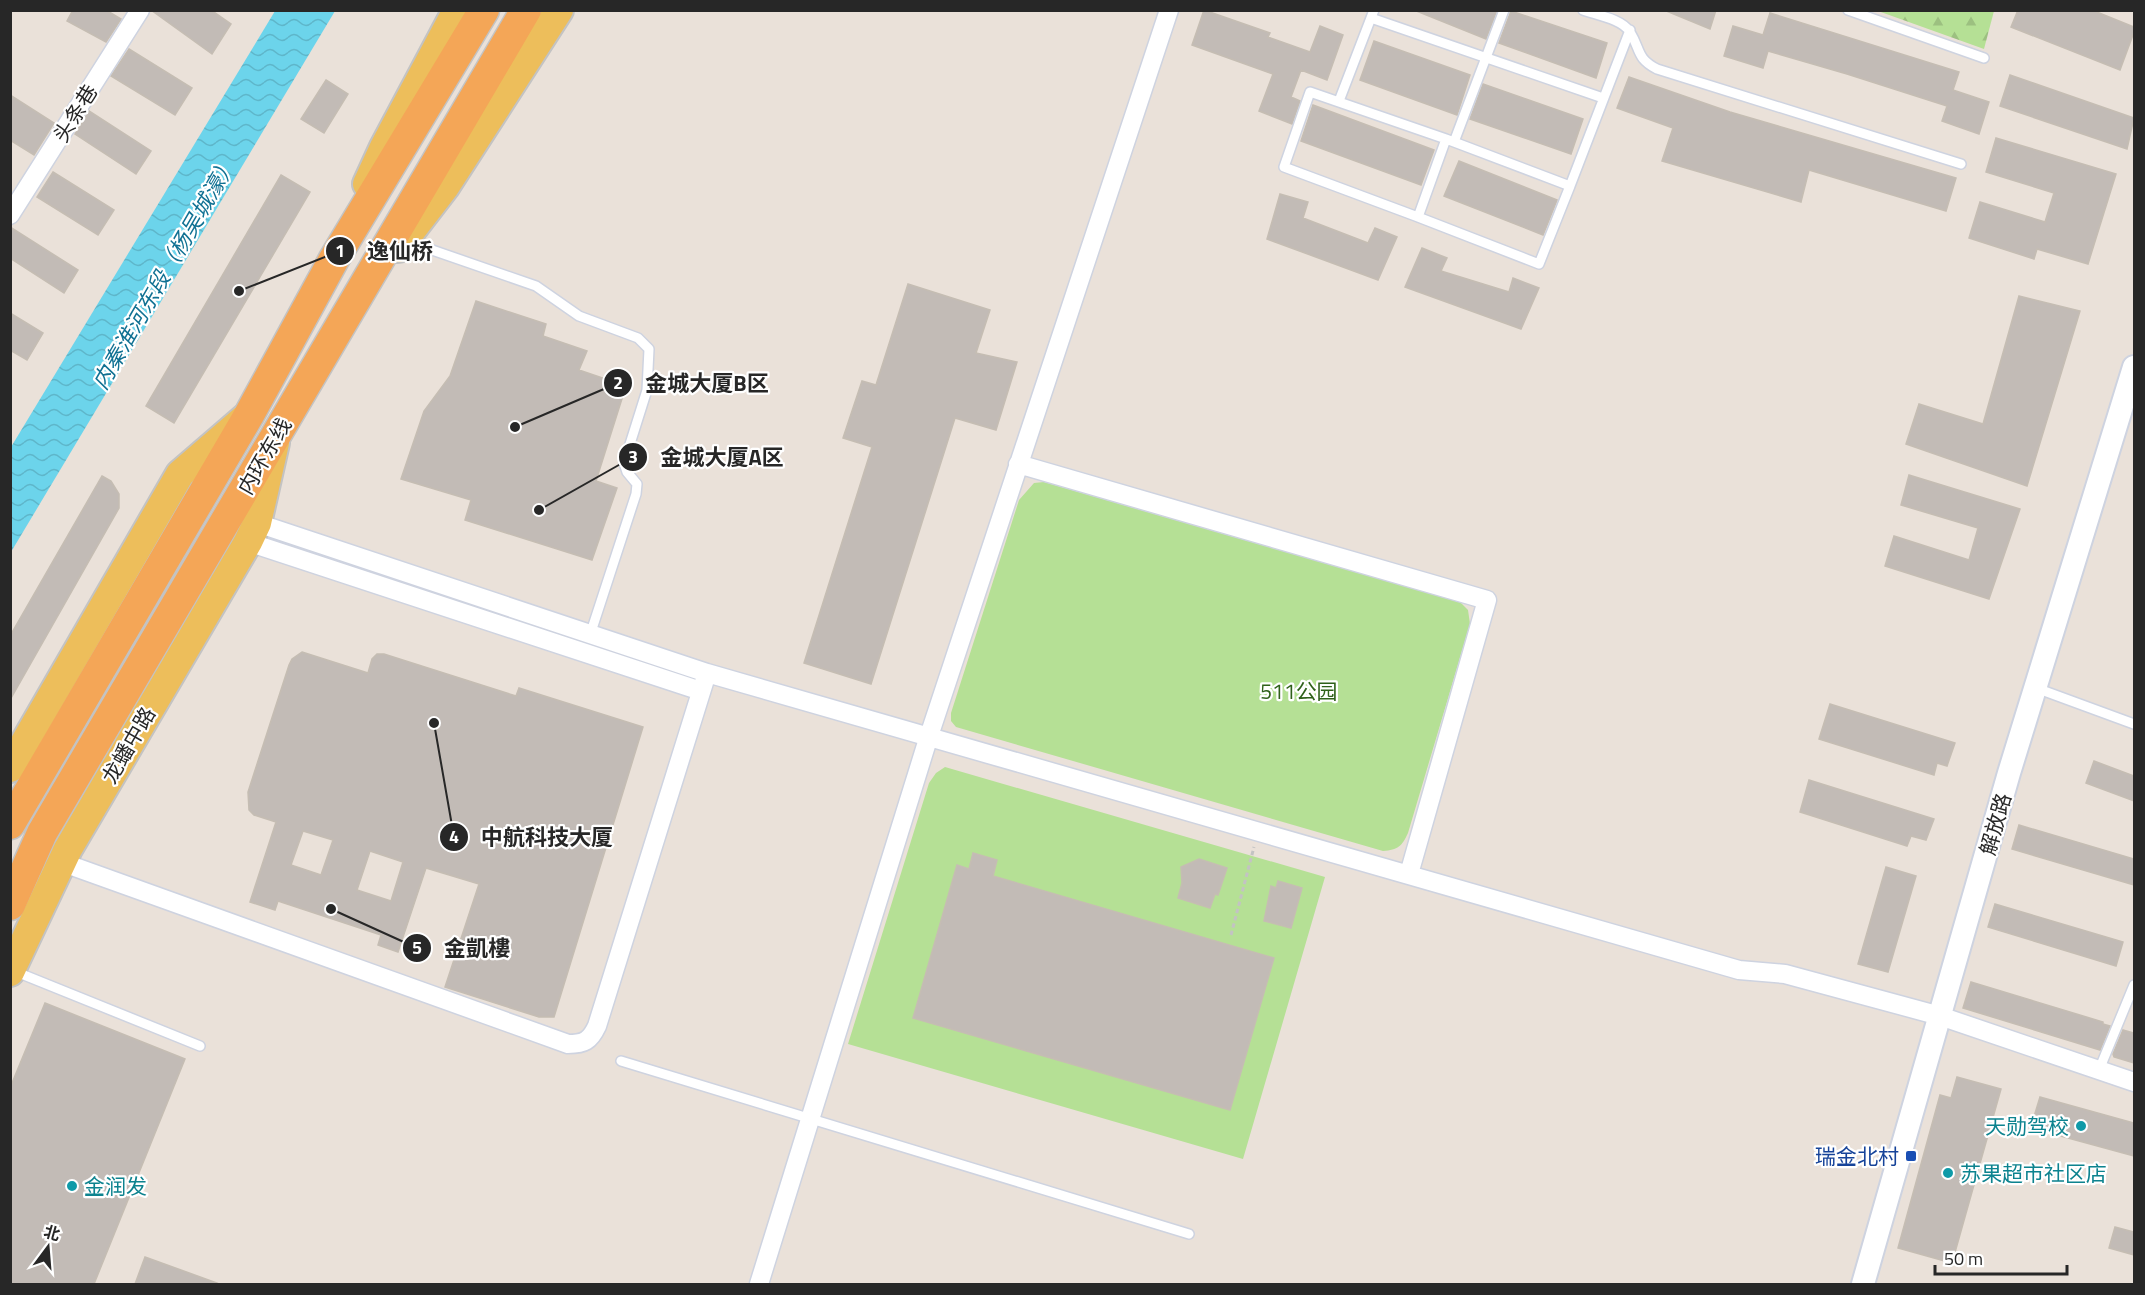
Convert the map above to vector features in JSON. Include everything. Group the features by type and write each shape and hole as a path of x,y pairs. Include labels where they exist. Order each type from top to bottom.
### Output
{"highway":[{"name":"内环东线","path":"10,824 249,415 334,259 484,10"},
{"name":"内环东线","path":"10,905 42,833 526,10"}],"main road":[{"path":"334,259 384,147 458,10"},
{"path":"351,309 445,187 542,39 558,10"},
{"path":"10,768 180,474 249,415"},
{"name":"龙蟠中路","path":"11,971 61,862 252,532 277,433"}],"street":[{"name":"头条巷","path":"10,216 140,10"},
{"path":"759,1284 928,739 1169,10"},
{"name":"解放路","path":"1863,1284 2036,688 2134,367"},
{"path":"1018,464 1487,600 1409,874"},
{"path":"252,532 590,635 704,682"},
{"path":"252,532 704,682 928,739 1259,831 1739,970 1785,974 1940,1016 2134,1082"},
{"path":"61,862 568,1044 581,1044 591,1038 597,1026 704,682"}],"lane":[{"path":"1418,217 1504,10"},
{"path":"1583,10 1617,22 1630,30 1644,62 1657,69 1960,165"},
{"path":"1848,10 1984,58"},
{"path":"1339,101 1372,14 1603,99"},
{"path":"1570,186 1310,92 1284,167 1539,264 1570,186 1630,30"},
{"path":"404,240 536,286 579,316 638,338 649,349 647,390 624,462 627,472 637,484 636,494 590,635"},
{"path":"2036,688 2134,724"},
{"path":"11,971 200,1046"},
{"path":"2099,1070 2134,985"},
{"path":"621,1061 1189,1234"}],"path":[{"path":"1231,935 1259,831"}],"green space":[{"path":"1878,11 1994,11 1984,49"},
{"name":"511公园","path":"1044,482 1460,602 1468,610 1470,624 1408,833 1401,844 1392,850 1383,851 956,727 951,721 951,713 1019,500 1034,483"},
{"path":"945,767 1325,877 1243,1159 848,1044 929,783 936,773"}],"water":[{"name":"内秦淮河东段（杨吴城濠）","path":"275,11 335,11 11,552 11,447"}],"building":[{"path":"73,10 106,10 121,19 106,42 67,21"},
{"path":"151,10 211,10 231,24 212,54"},
{"path":"1204,10 1270,33 1268,37 1310,52 1320,26 1343,35 1327,80 1301,70 1291,97 1300,101 1292,124 1259,111 1273,74 1192,45"},
{"path":"1414,10 1497,10 1486,39"},
{"path":"1664,10 1716,10 1710,29"},
{"path":"2018,10 2092,10 2134,27 2120,70 2011,27"},
{"path":"1511,11 1607,43 1596,78 1499,43"},
{"path":"1770,13 1959,72 1953,90 1989,102 1979,134 1942,121 1947,106 1847,74 1768,51 1763,68 1724,56 1733,26 1763,35"},
{"path":"1374,41 1470,75 1457,115 1360,80"},
{"path":"129,49 192,88 175,115 111,76"},
{"path":"2010,75 2134,118 2127,149 2000,106"},
{"path":"1629,77 1730,112 1956,178 1946,211 1809,170 1801,202 1662,161 1673,128 1617,108"},
{"path":"326,80 348,94 324,133 301,119"},
{"path":"1483,84 1583,119 1571,154 1470,119"},
{"path":"10,95 54,123 34,155 10,140"},
{"path":"1313,105 1434,150 1421,185 1301,141"},
{"path":"89,111 151,151 136,174 75,134"},
{"path":"1996,138 2116,174 2088,264 2037,249 2034,259 1969,238 1980,202 2045,222 2054,193 1986,172"},
{"path":"1459,161 1557,200 1543,235 1444,196"},
{"path":"53,172 114,210 98,235 37,197"},
{"path":"281,175 310,192 174,423 146,406"},
{"path":"1280,194 1308,202 1303,218 1368,243 1375,228 1397,237 1378,280 1267,239"},
{"path":"10,227 78,270 64,293 10,258"},
{"path":"1422,248 1447,258 1441,271 1509,292 1513,278 1539,288 1521,329 1405,287"},
{"path":"908,284 990,310 976,353 1017,362 996,430 955,418 871,684 804,663 872,447 843,438 862,381 876,385"},
{"path":"2019,296 2080,311 2027,486 1906,444 1919,404 1983,424"},
{"path":"476,301 546,324 543,336 587,351 579,370 626,386 596,481 617,488 592,560 465,520 471,500 401,479 424,411 450,376"},
{"path":"10,313 43,333 27,360 10,350"},
{"path":"1909,475 2020,509 1989,599 1885,566 1894,536 1969,560 1978,528 1901,505"},
{"path":"102,476 111,481 119,494 119,508 10,700 10,636"},
{"path":"302,652 368,673 372,659 377,654 384,654 516,696 519,688 643,727 554,1017 539,1017 445,987 479,884 426,868 398,952 378,945 381,935 278,901 275,910 250,902 276,822 254,815 249,810 248,792 292,659","holes":["303,831 333,840 321,875 291,865","370,851 403,862 391,901 357,890"]},
{"path":"1830,704 1955,743 1947,766 1937,763 1934,775 1819,739"},
{"path":"2094,761 2134,776 2134,801 2086,783"},
{"path":"1809,780 1934,819 1926,840 1911,836 1907,846 1800,812"},
{"path":"2019,825 2134,859 2134,885 2012,849"},
{"path":"973,853 997,860 993,876 1274,958 1230,1110 913,1018 957,865 969,869"},
{"path":"1199,859 1227,868 1218,895 1215,894 1210,908 1178,898 1182,883 1181,867"},
{"path":"1886,867 1916,876 1888,972 1858,964"},
{"path":"1278,881 1302,888 1291,928 1264,921 1271,886 1276,888"},
{"path":"1995,904 2123,942 2116,966 1988,927"},
{"path":"1971,982 2103,1022 2110,1026 2100,1050 1963,1008"},
{"name":"金润发","path":"45,1003 185,1059 94,1284 10,1284 10,1088"},
{"path":"2123,1030 2134,1033 2134,1063 2114,1057 2113,1054"},
{"name":"苏果超市社区店","path":"1957,1077 2001,1089 1952,1263 1898,1248 1940,1095 1951,1098"},
{"name":"天勋驾校","path":"2040,1097 2134,1123 2134,1156 2039,1130 2033,1120"},
{"path":"2115,1227 2134,1232 2134,1255 2109,1248"},
{"path":"145,1257 217,1283 135,1284"}],"place":[{"name":"逸仙桥","path":"239,291"},
{"name":"金城大厦B区","path":"515,427"},
{"name":"金城大厦A区","path":"539,510"},
{"name":"中航科技大厦","path":"434,723"},
{"name":"金凱樓","path":"331,909"},
{"name":"天勋驾校","path":"2081,1126"},
{"name":"瑞金北村","path":"1911,1156"},
{"name":"苏果超市社区店","path":"1948,1173"},
{"name":"金润发","path":"72,1186"}]}
